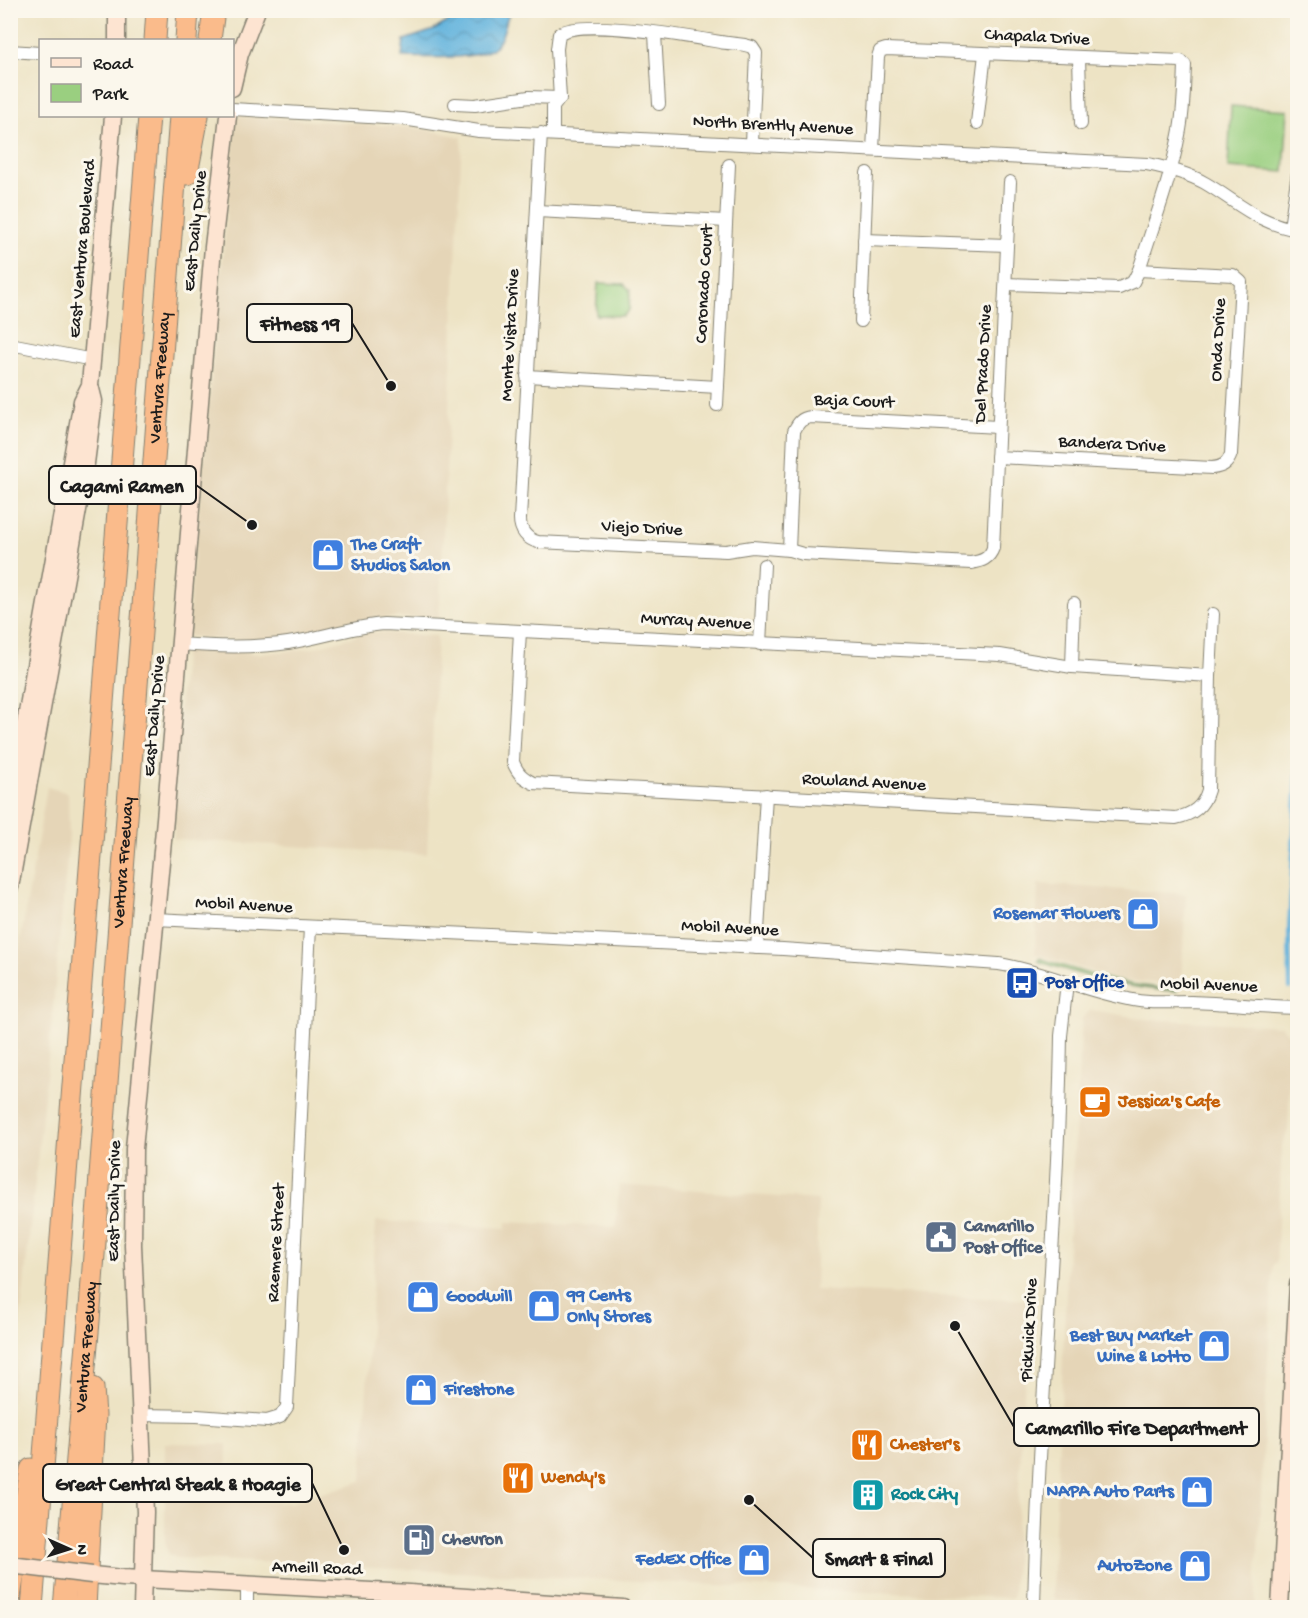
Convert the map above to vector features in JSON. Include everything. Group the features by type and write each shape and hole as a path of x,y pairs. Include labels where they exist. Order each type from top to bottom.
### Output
{"highway":[{"path":"143,10 144,39"},
{"path":"155,39 158,10"},
{"path":"186,39 188,10"},
{"path":"210,39 214,10"},
{"name":"Ventura Freeway","path":"64,1608 89,1321 180,117"},
{"path":"171,244 198,117"},
{"name":"Ventura Freeway","path":"32,1608 148,121"},
{"path":"85,1608 95,1415 89,1321"},
{"path":"10,1597 29,1477 51,1371"}],"main road":[{"path":"117,10 117,39"},
{"path":"234,80 240,54 257,10"},
{"name":"East Ventura Boulevard","path":"10,812 80,411 90,385 113,117"},
{"name":"East Daily Drive","path":"142,1608 145,1512 135,1323 134,1149 213,247 228,117"},
{"name":"East Ventura Boulevard","path":"10,887 23,745"},
{"path":"1280,1608 1298,1284"},
{"name":"Arneill Road","path":"10,1565 144,1580 476,1602 623,1608"}],"street":[{"name":"Monte Vista Drive","path":"526,536 520,526 520,519 537,211 547,133 553,107 560,98 557,49 559,34 563,31 583,28 629,30 655,34"},
{"path":"659,104 655,34 701,38 753,47 756,53 752,143"},
{"path":"10,51 39,52"},
{"name":"Chapala Drive","path":"873,149 880,51 1181,62 1185,66 1183,117 1171,168"},
{"path":"977,123 985,54"},
{"path":"1079,58 1081,124"},
{"path":"455,104 475,105 529,97 560,98"},
{"name":"North Brently Avenue","path":"234,109 404,118 479,131 1110,160 1171,168 1206,184 1249,213 1273,225 1294,229"},
{"name":"Coronado Court","path":"717,405 729,165"},
{"path":"1006,284 1119,288 1133,282 1139,270 1171,168"},
{"path":"1294,229 1298,172"},
{"path":"861,321 867,173"},
{"name":"Del Prado Drive","path":"789,550 802,554 971,563 990,555 993,548 1010,182"},
{"path":"537,211 726,221"},
{"path":"864,240 1007,245"},
{"name":"Onda Drive","path":"1139,270 1233,275 1241,282 1231,454 1224,465"},
{"path":"10,344 93,360"},
{"path":"527,376 718,387"},
{"name":"Baja Court","path":"789,550 794,431 803,419 815,417 998,428"},
{"name":"Bandera Drive","path":"997,457 1212,468 1224,465"},
{"name":"Viejo Drive","path":"526,536 538,542 726,551 746,547 789,550"},
{"path":"760,644 764,565"},
{"path":"1071,667 1074,603"},
{"path":"1210,676 1213,614"},
{"name":"Murray Avenue","path":"180,644 251,646 289,643 350,628 384,624 1000,656 1071,667 1210,676"},
{"name":"Rowland Avenue","path":"520,631 513,754 516,771 522,777 538,783 1176,818 1187,815 1201,805 1208,790 1210,676"},
{"path":"757,948 766,795"},
{"name":"Mobil Avenue","path":"155,919 757,948 999,964 1022,967 1128,999 1150,1002 1298,1008"},
{"name":"Raemere Street","path":"140,1415 267,1421 280,1417 287,1407 310,927"},
{"name":"Pickwick Drive","path":"1034,1608 1036,1518 1047,1355 1061,1036 1067,982"},
{"path":"247,1586 247,1608"}],"shaded area":[{"path":"236,116 418,128 462,137 439,619 397,617 355,620 284,638 229,640 187,636"},
{"path":"370,632 437,636 427,854 174,839 175,749 185,648 262,654 313,648"},
{"path":"47,787 68,793 69,837 11,1407 11,996"},
{"path":"1038,884 1186,894 1181,985 1120,980 1035,954"},
{"path":"1091,1010 1145,1019 1281,1026 1292,1037 1288,1130 1282,1146 1276,1263 1273,1264 1255,1607 1163,1607 1055,1600 1052,1595 1068,1250 1082,1018"},
{"path":"619,1185 818,1200 815,1290 1029,1300 1013,1598 177,1558 169,1554 165,1546 165,1443 227,1444 226,1501 290,1503 362,1481 376,1221 506,1228 507,1222 616,1227"}],"green space":[{"path":"1231,106 1288,110 1284,172 1228,168"},
{"path":"598,283 624,284 630,290 629,310 623,316 596,315"},
{"path":"1039,958 1107,979 1140,986 1177,989 1177,991 1140,988 1106,981 1038,961"}],"water":[{"path":"465,11 510,11 502,37 497,45 480,54 467,56 402,57 404,40 434,30"}],"waterway":[{"path":"1290,988 1289,929 1298,755"}],"place":[{"name":"Fitness 19","path":"391,386"},
{"name":"Cagami Ramen","path":"252,525"},
{"name":"The Craft Studios Salon","path":"328,555"},
{"name":"Rosemar Flowers","path":"1143,914"},
{"name":"Post Office","path":"1022,983"},
{"name":"Jessica's Cafe","path":"1095,1102"},
{"name":"Camarillo Post Office","path":"941,1237"},
{"name":"Goodwill","path":"423,1297"},
{"name":"99 Cents Only Stores","path":"544,1306"},
{"name":"Camarillo Fire Department","path":"955,1326"},
{"name":"Best Buy Market Wine & Lotto","path":"1214,1346"},
{"name":"Firestone","path":"421,1390"},
{"name":"Chester's","path":"867,1445"},
{"name":"Wendy's","path":"518,1478"},
{"name":"NAPA Auto Parts","path":"1197,1492"},
{"name":"Rock City","path":"868,1495"},
{"name":"Smart & Final","path":"749,1500"},
{"name":"Chevron","path":"419,1540"},
{"name":"Great Central Steak & Hoagie","path":"344,1550"},
{"name":"FedEx Office","path":"754,1560"},
{"name":"AutoZone","path":"1195,1566"}]}
